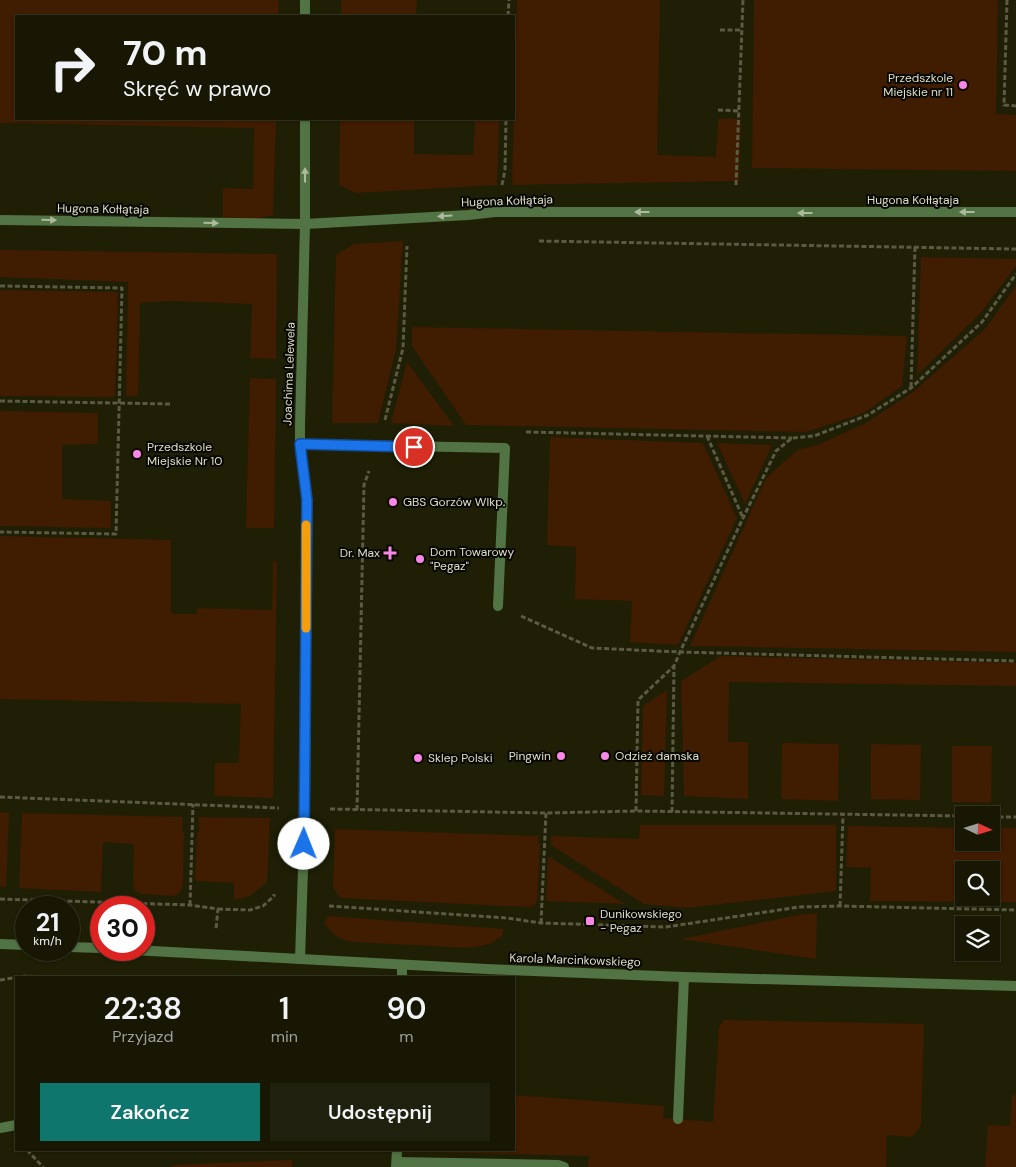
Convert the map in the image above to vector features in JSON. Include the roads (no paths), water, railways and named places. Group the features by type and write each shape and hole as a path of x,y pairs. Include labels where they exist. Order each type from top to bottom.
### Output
{"street":[{"path":"305,0 305,15"},
{"name":"Joachima Lelewela","path":"300,959 305,808 307,500 300,444 305,224 305,120"},
{"name":"Hugona Kołłątaja","path":"0,220 305,224 458,216 495,212 1016,212"},
{"path":"300,444 505,448 498,606"},
{"path":"0,944 15,945"},
{"name":"Karola Marcinkowskiego","path":"155,951 402,965 684,977 1016,986"},
{"path":"402,965 402,976"},
{"path":"678,1119 684,977"},
{"path":"0,1128 15,1126"},
{"path":"397,1151 397,1164 558,1164 564,1167"}],"place":[{"name":"Przedszkole Miejskie nr 11","path":"963,85"},
{"name":"Przedszkole Miejskie Nr 10","path":"137,454"},
{"name":"GBS Gorzów Wlkp.","path":"393,502"},
{"name":"Dr. Max","path":"390,553"},
{"name":"Dom Towarowy \"Pegaz\"","path":"420,559"},
{"name":"Pingwin","path":"561,756"},
{"name":"Odzież damska","path":"605,756"},
{"name":"Sklep Polski","path":"418,758"},
{"name":"Dunikowskiego - Pegaz","path":"590,921"}]}
